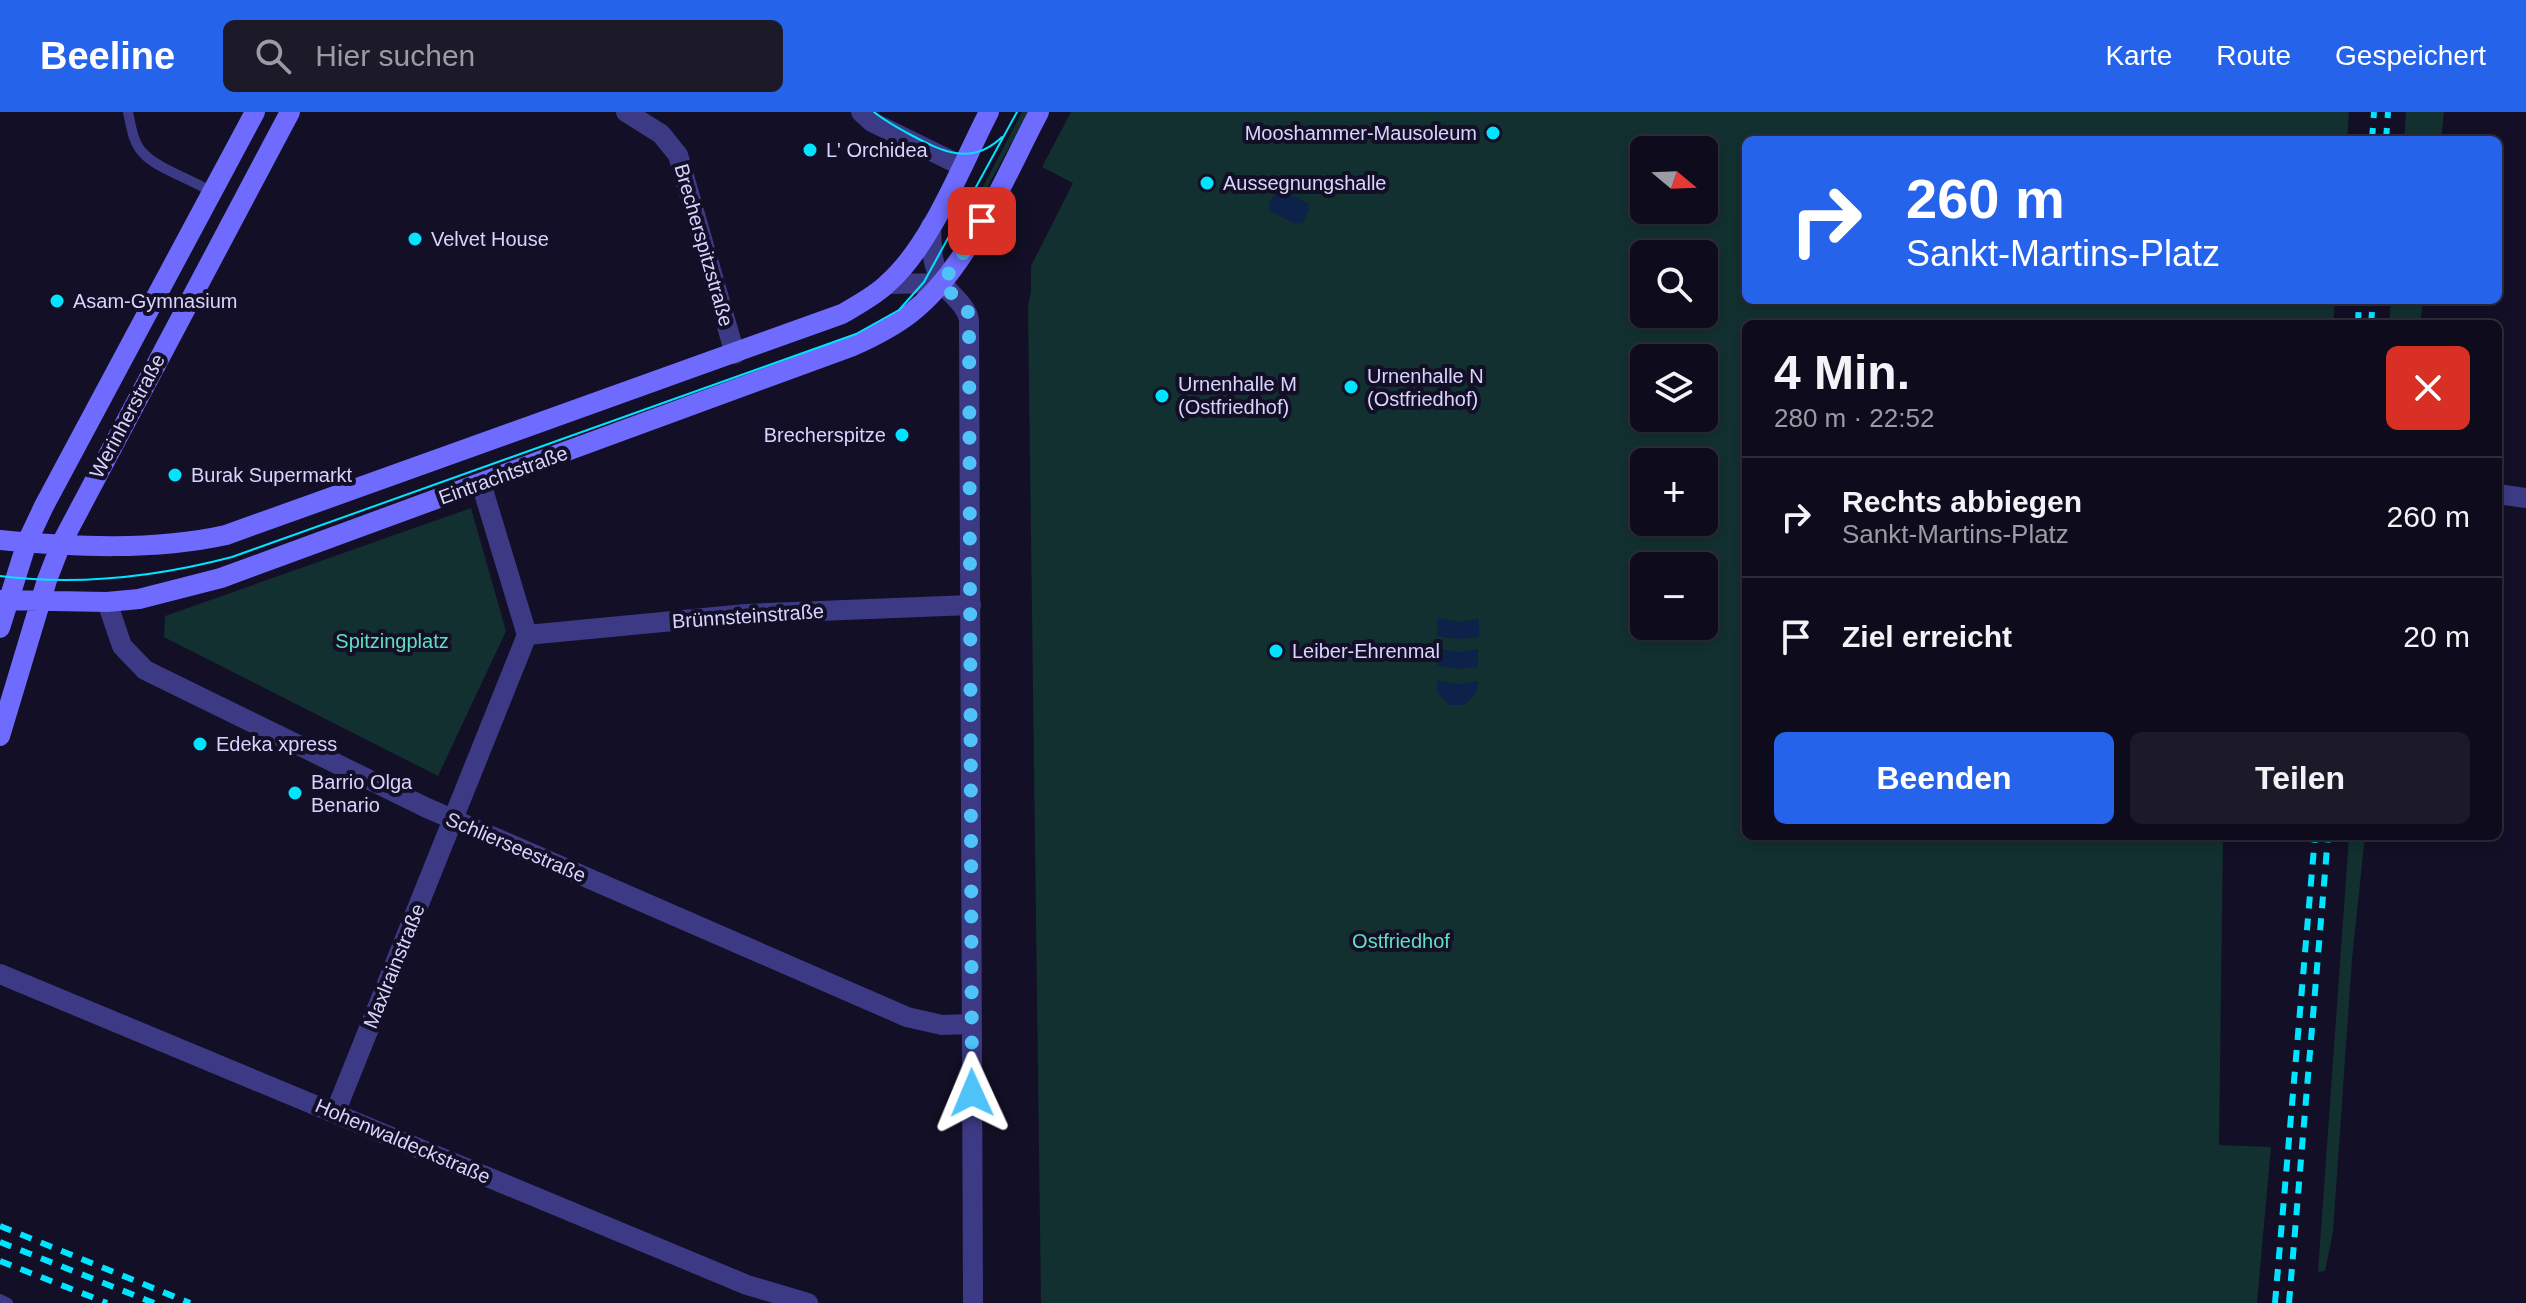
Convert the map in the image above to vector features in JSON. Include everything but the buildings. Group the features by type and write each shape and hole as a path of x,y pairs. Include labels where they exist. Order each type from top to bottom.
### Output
{"main road":[{"name":"Werinherstraße","path":"0,628 4,601 27,542 55,484 255,112"},
{"name":"Werinherstraße","path":"0,736 61,544 290,112"},
{"name":"Eintrachtstraße","path":"61,544 171,543 226,535 842,314 888,284 911,258 931,226 989,112"},
{"name":"Eintrachtstraße","path":"40,603 139,599 221,578 853,346 913,312 942,283 967,248 1039,112"},
{"path":"0,540 61,544"},
{"path":"4,601 40,603"}],"street":[{"name":"Brecherspitzstraße","path":"626,112 661,134 678,155 735,354"},
{"path":"861,112 872,122 962,166"},
{"path":"931,226 935,266 942,283 968,312 969,320 973,1303"},
{"path":"888,284 942,283"},
{"path":"453,819 527,635 481,483"},
{"path":"2502,495 2526,498"},
{"name":"Schlierseestraße","path":"107,602 122,646 145,670 453,819 907,1017 942,1025 971,1024"},
{"name":"Brünnsteinstraße","path":"527,635 746,614 971,605"},
{"name":"Maxlrainstraße","path":"335,1113 453,819"},
{"name":"Hohenwaldeckstraße","path":"0,974 747,1285 808,1303"}],"lane":[{"path":"128,112 134,139 142,153 158,165 212,192"},
{"path":"0,1299 8,1303"}],"green space":[{"path":"1022,112 1028,112 959,240 956,238"},
{"name":"Ostfriedhof","path":"1071,112 2349,112 2347,136 1742,136 1742,304 2335,304 2333,320 1742,320 1742,840 2223,840 2219,1145 2271,1147 2257,1303 1041,1303 1028,307 1031,266 1073,183 1042,167"},
{"path":"2406,112 2444,112 2441,136 2404,136"},
{"path":"2391,304 2422,304 2420,320 2389,320"},
{"name":"Spitzingplatz","path":"471,508 506,631 438,776 164,637 165,616"},
{"path":"2349,840 2365,840 2352,959 2333,1232 2325,1271 2318,1272"}],"water":[{"path":"1280,189 1309,204 1302,224 1298,222 1297,225 1269,211 1268,206"},
{"path":"1438,618 1459,622 1479,619 1479,637 1458,639 1437,636"},
{"path":"1438,648 1458,652 1478,649 1478,667 1457,669 1437,666"},
{"path":"1437,680 1458,684 1478,681 1476,694 1465,705 1449,705 1438,693"}],"tram line":[{"path":"874,112 946,151 968,154 991,146 1002,137"},
{"path":"0,576 59,580 117,578 175,570 232,557 856,334 899,310 924,282 1017,112"}],"railway":[{"path":"2372,136 2374,112"},
{"path":"2386,136 2388,112"},
{"path":"2358,320 2359,304"},
{"path":"2371,320 2373,304"},
{"path":"2275,1303 2315,840"},
{"path":"2289,1303 2328,840"},
{"path":"0,1226 190,1303"},
{"path":"0,1242 154,1303"},
{"path":"0,1261 107,1303"}],"place":[{"name":"Mooshammer-Mausoleum","path":"1493,133"},
{"name":"L' Orchidea","path":"810,150"},
{"name":"Aussegnungshalle","path":"1207,183"},
{"name":"Velvet House","path":"415,239"},
{"name":"Asam-Gymnasium","path":"57,301"},
{"name":"Urnenhalle N (Ostfriedhof)","path":"1351,387"},
{"name":"Urnenhalle M (Ostfriedhof)","path":"1162,396"},
{"name":"Brecherspitze","path":"902,435"},
{"name":"Burak Supermarkt","path":"175,475"},
{"name":"Leiber-Ehrenmal","path":"1276,651"},
{"name":"Edeka xpress","path":"200,744"},
{"name":"Barrio Olga Benario","path":"295,793"}],"route":[{"path":"972,1093 969,320 968,312 942,283 982,221"}]}
